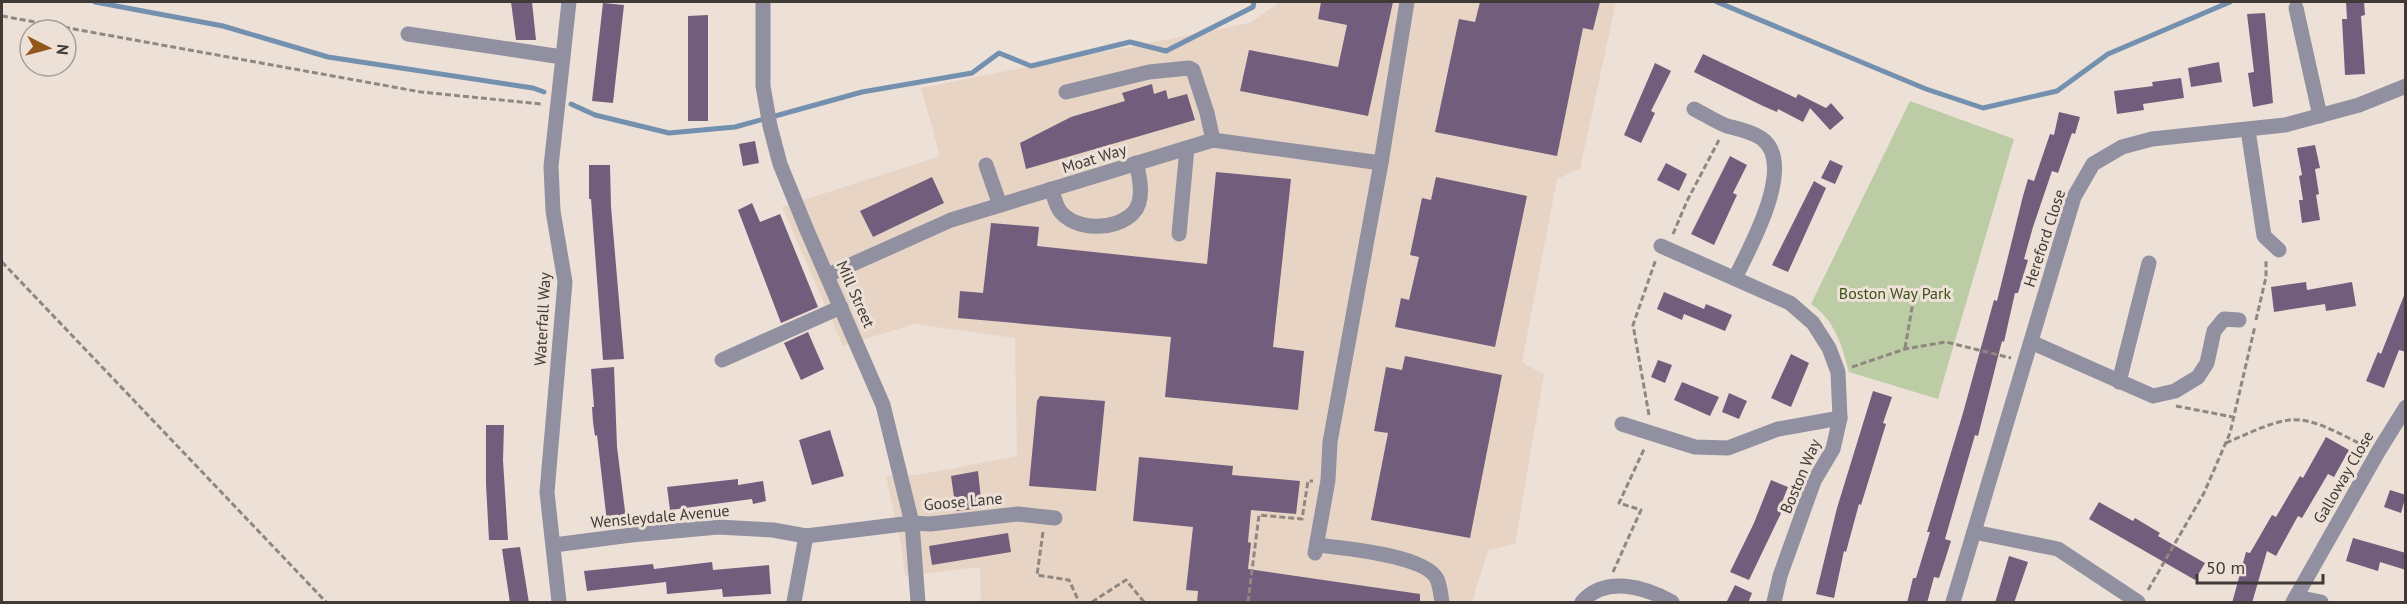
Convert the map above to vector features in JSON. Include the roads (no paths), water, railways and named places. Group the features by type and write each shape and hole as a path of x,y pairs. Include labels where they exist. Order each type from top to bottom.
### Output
{"street":[{"name":"Waterfall Way","path":"559,603 547,482 565,282 553,211 551,166 569,2"},
{"name":"Mill Street","path":"763,2 763,86 770,126 780,164 884,405 912,523 918,603"},
{"path":"1407,2 1381,163 1330,442 1328,480 1316,549 1378,552 1426,568 1437,578 1442,603"},
{"path":"2296,8 2320,116"},
{"path":"408,34 562,57"},
{"path":"1066,92 1149,72 1189,68 1193,70 1213,140"},
{"name":"Hereford Close","path":"1953,603 2074,197 2092,164 2122,147 2152,139 2285,125 2404,93"},
{"path":"1694,109 1727,126 1739,127 1763,139 1773,156 1774,182 1768,207 1736,278"},
{"path":"2248,130 2264,236 2276,247"},
{"name":"Moat Way","path":"828,275 951,220 1213,140 1381,163"},
{"path":"1179,234 1187,148"},
{"path":"1051,189 1060,211 1073,221 1097,226 1118,222 1133,213 1140,198 1140,179 1136,163"},
{"path":"986,165 1000,205"},
{"name":"Boston Way","path":"1664,248 1790,303 1814,323 1829,348 1838,372 1840,418 1833,449 1814,481 1783,567 1774,603"},
{"path":"2119,382 2149,263"},
{"path":"722,360 841,307"},
{"path":"2031,342 2153,396 2175,391 2199,377 2207,363 2214,331 2224,319 2239,320"},
{"name":"Galloway Close","path":"2321,603 2294,600 2378,452 2404,412"},
{"path":"1622,424 1695,447 1728,448 1778,429 1840,418"},
{"name":"Goose Lane","path":"912,523 930,524 1018,513 1050,518"},
{"name":"Wensleydale Avenue","path":"554,545 718,527 773,530 806,536 912,523"},
{"path":"1974,532 2058,549 2142,598"},
{"path":"794,603 806,536"},
{"path":"1582,603 1587,596 1606,588 1624,585 1656,593 1672,603"}],"waterway":[{"path":"95,2 223,26 328,57 533,88 544,92"},
{"path":"571,104 595,115 669,133 735,127 862,92 972,73 999,53 1031,66 1130,42 1166,51 1253,7 1254,2"},
{"path":"1717,2 1926,89 1983,108 2057,91 2108,54 2230,2"}],"park label":[{"name":"Boston Way Park","path":"1895,293"}]}
